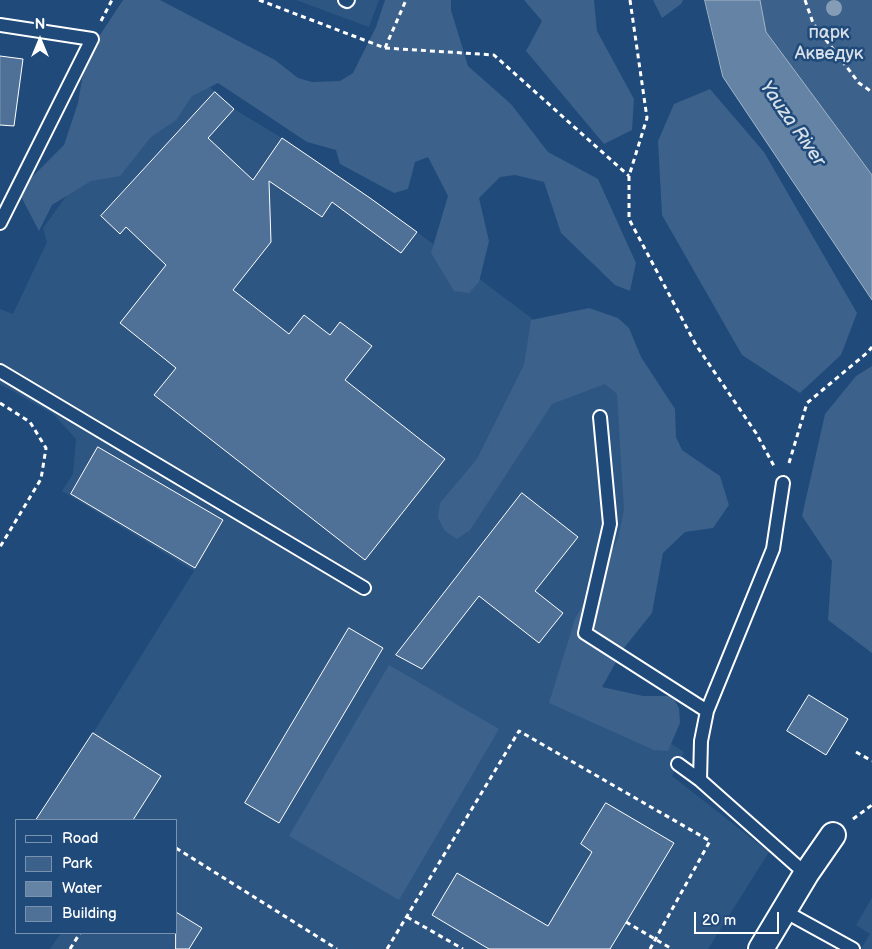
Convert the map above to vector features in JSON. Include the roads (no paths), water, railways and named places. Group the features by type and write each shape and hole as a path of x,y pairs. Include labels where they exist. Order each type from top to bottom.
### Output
{"street":[{"path":"761,949 806,874 833,835"}],"lane":[{"path":"0,25 92,39 0,222"},
{"path":"0,371 364,588"},
{"path":"600,417 610,524 585,633 707,711"},
{"path":"700,780 701,741 707,711 773,548 783,483"},
{"path":"678,764 700,780 806,874"},
{"path":"784,911 853,949"}],"water":[{"name":"Yauza River","path":"705,0 760,0 766,32 872,175 872,300 723,77"}],"park label":[{"name":"парк Акведук","path":"829,43"}]}
